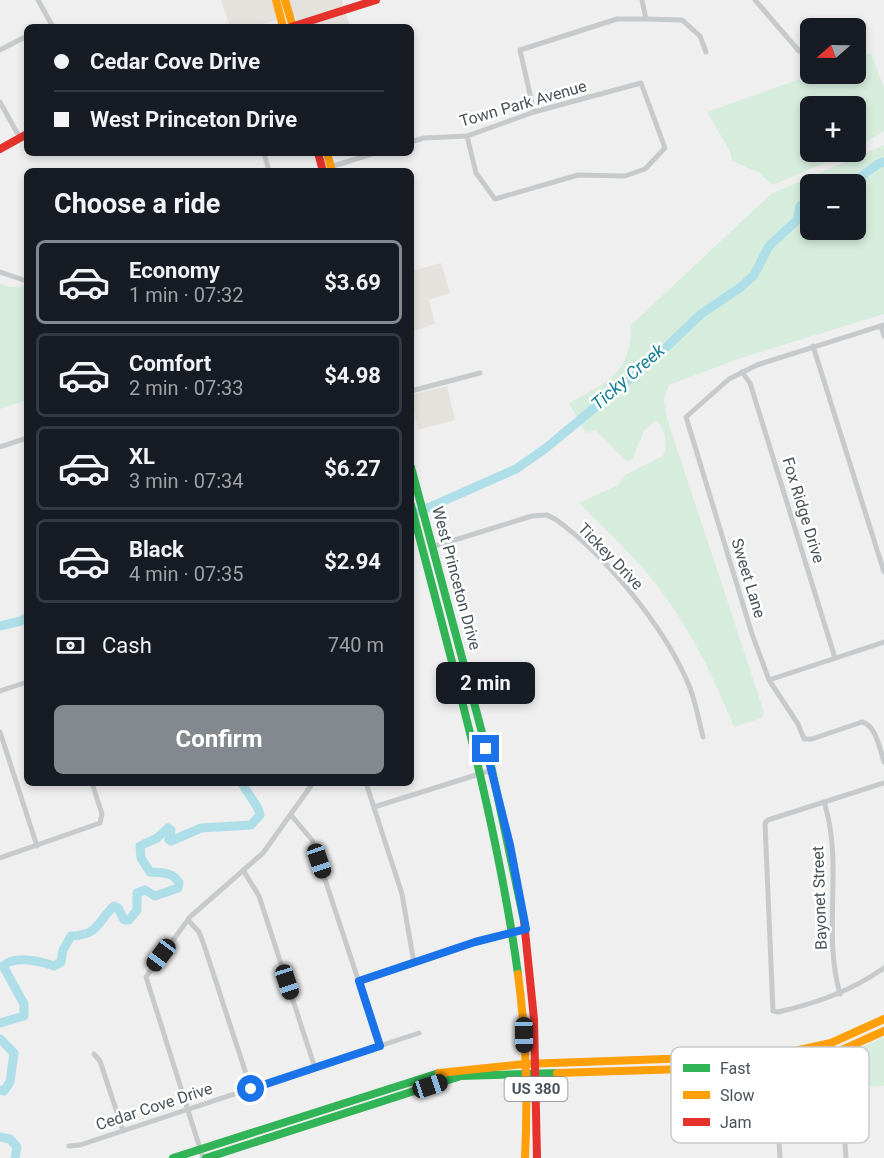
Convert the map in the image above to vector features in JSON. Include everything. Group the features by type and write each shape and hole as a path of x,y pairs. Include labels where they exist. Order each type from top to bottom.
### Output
{"main road":[{"path":"276,0 282,24"},
{"path":"285,0 291,24"},
{"path":"300,24 352,4 376,0"},
{"path":"0,148 23,136"},
{"name":"West Princeton Drive","path":"414,476 492,770 526,929 536,1064 537,1158"},
{"name":"West Princeton Drive","path":"414,517 480,773 513,932 522,1006 525,1158"},
{"path":"814,1047 831,1043 884,1019"},
{"path":"848,1047 884,1031"},
{"path":"658,1060 658,1071"},
{"path":"203,1155 447,1070 524,1064 671,1061"},
{"path":"430,1086 430,1080 447,1074 447,1070"},
{"path":"173,1158 203,1155 461,1077 671,1070"}],"street":[{"path":"38,0 51,24"},
{"path":"642,0 646,19"},
{"path":"755,0 799,51"},
{"path":"534,112 520,50 617,19 646,19 682,20 700,36 706,52"},
{"path":"0,50 24,38"},
{"name":"Town Park Avenue","path":"414,141 424,138 467,136 534,112 641,83 665,148 645,169 625,176 578,175 495,199 476,173 467,136"},
{"path":"0,102 23,136"},
{"path":"334,168 367,156"},
{"path":"0,272 24,280"},
{"path":"742,372 757,364 882,326 884,336"},
{"path":"813,346 884,572"},
{"name":"Sweet Lane","path":"742,372 729,379 687,417 748,623 769,680 798,724 804,739 812,739 862,722 867,723 872,728 884,762"},
{"name":"Fox Ridge Drive","path":"742,372 750,383 835,658"},
{"path":"414,390 480,373"},
{"path":"0,447 24,439"},
{"name":"Tickey Drive","path":"423,550 532,516 547,515 555,519 615,576 646,614 687,682 703,737"},
{"path":"769,680 884,642"},
{"path":"0,691 24,683"},
{"path":"0,732 38,846"},
{"path":"374,807 492,770"},
{"path":"884,783 768,820 765,823 773,1011 778,1012 813,1004 840,994 884,968"},
{"path":"0,858 97,825 102,821 102,814 94,786"},
{"path":"203,1155 146,977 188,920 263,853 311,786"},
{"path":"367,786 402,894 414,963"},
{"name":"Bayonet Street","path":"825,802 831,837 834,960 840,994"},
{"path":"291,815 312,840 380,1046"},
{"path":"243,870 259,896 315,1068"},
{"path":"188,920 198,932 204,945 251,1089"},
{"path":"359,981 526,929"},
{"name":"Cedar Cove Drive","path":"69,1146 80,1145 418,1034"},
{"path":"831,1043 833,1047"},
{"path":"94,1054 100,1061 123,1131"},
{"path":"779,1143 780,1158"},
{"path":"845,1143 846,1158"}],"shaded area":[{"path":"221,0 342,0 349,24 297,24 295,15 262,24 229,24"},
{"path":"441,263 450,293 429,300 435,324 414,331 414,270"},
{"path":"447,386 455,420 418,430 414,394"}],"green space":[{"path":"871,53 884,88 884,131 866,142 866,96 800,96 800,162 827,162 773,185 758,172 732,161 730,151 707,112 800,79 800,84 866,84 866,55"},
{"path":"884,145 884,314 741,358 669,385 664,398 667,418 764,712 762,718 734,727 716,684 669,602 640,565 579,503 618,485 625,475 663,456 665,452 662,427 656,420 644,431 632,460 626,461 596,430 586,433 569,403 595,389 614,375 627,355 631,325 771,194 800,181 800,240 866,240 866,174 817,174 845,162 866,162 866,153"},
{"path":"0,283 9,287 24,286 24,401 0,409"},
{"path":"884,1037 884,1086 869,1086 869,1047 862,1047"}],"waterway":[{"name":"Ticky Creek","path":"864,174 884,162"},
{"name":"Ticky Creek","path":"416,513 516,469 546,448 657,356 701,314 741,287 754,275 769,246 797,220 800,206"},
{"name":"Ticky Creek","path":"0,626 24,619"},
{"path":"0,1023 24,1016 24,1004 3,966 21,960 54,966 61,962 63,950 71,936 92,931 114,906 118,908 124,920 129,920 137,910 137,893 145,890 155,896 178,888 177,879 171,875 150,872 141,858 140,846 157,838 168,828 171,830 169,840 171,841 201,828 251,825 260,815 244,786"},
{"path":"0,1039 14,1053 10,1082 4,1091 0,1090"},
{"path":"0,1137 10,1139 17,1147 15,1158"}],"traffic: fast":[{"path":"414,478 492,770 524,921"},
{"path":"414,516 485,797 498,855 518,974"},
{"path":"173,1158 439,1073"},
{"path":"206,1158 461,1076 557,1073"}],"traffic: slow":[{"path":"276,0 282,24"},
{"path":"285,0 292,24"},
{"path":"328,156 331,168"},
{"path":"518,974 526,1066 525,1158"},
{"path":"813,1047 831,1043 884,1019"},
{"path":"848,1047 884,1031"},
{"path":"439,1073 524,1064 671,1059"},
{"path":"557,1073 671,1069"}],"traffic: jam":[{"path":"300,24 376,0"},
{"path":"0,149 24,136"},
{"path":"319,156 322,168"},
{"path":"524,921 534,1019 537,1158"}],"route":[{"path":"251,1089 380,1046 359,981 475,942 526,929 510,845 486,749"}]}
